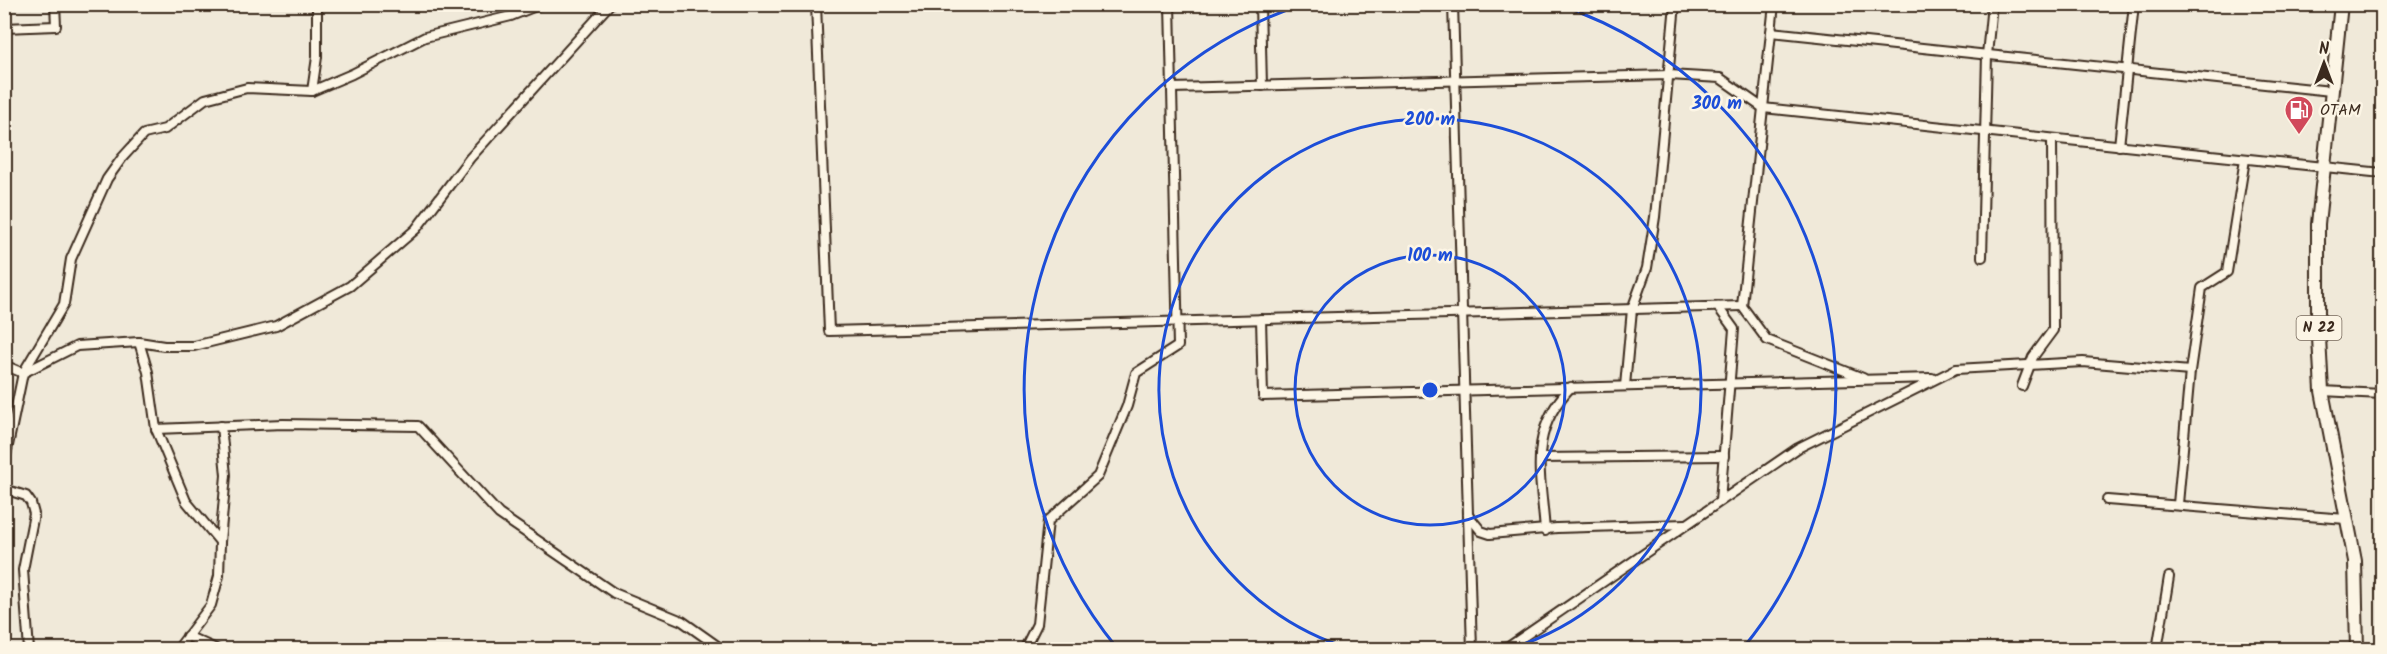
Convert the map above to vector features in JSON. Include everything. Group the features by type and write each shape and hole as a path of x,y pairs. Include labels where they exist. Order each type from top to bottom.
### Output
{"main road":[{"name":"N 22","path":"2341,5 2318,224 2322,391 2355,561 2357,650"}],"street":[{"path":"4,28 56,26 55,4"},
{"path":"312,91 316,57 316,4"},
{"path":"4,465 23,373 64,304 71,259 107,179 144,134 165,129 205,99 247,88 312,91 352,74 425,37 511,16 541,4"},
{"path":"4,365 23,373 77,346 139,342 164,346 194,346 276,326 351,286 416,229 470,158 610,4"},
{"path":"816,4 829,331 1742,306"},
{"path":"1024,650 1037,624 1048,521 1098,476 1127,406 1136,373 1178,346 1170,4"},
{"path":"1260,4 1262,86"},
{"path":"1453,4 1472,650"},
{"path":"1625,386 1632,309 1647,268 1675,4"},
{"path":"1774,4 1742,306 1767,340 1866,379"},
{"path":"1982,257 1987,55 1992,4"},
{"path":"2119,146 2134,4"},
{"path":"2328,4 2341,5"},
{"path":"1771,32 2331,91"},
{"path":"1172,88 1669,75 1720,78 1763,108 2382,173"},
{"path":"2022,386 2031,364 2053,330 2052,139"},
{"path":"2178,504 2190,371 2202,288 2227,272 2245,159"},
{"path":"1718,307 1734,329 1720,501"},
{"path":"1261,319 1263,396 1936,377"},
{"path":"139,342 148,372 156,429 186,501 220,542"},
{"path":"1504,650 1798,448 1936,377 1956,369 2083,362 2190,371"},
{"path":"1545,531 1540,458 1545,420 1558,400 1571,387"},
{"path":"2322,391 2382,394"},
{"path":"156,429 221,426 418,426 499,514 614,593 682,621 723,650"},
{"path":"177,650 211,604 219,576 226,475 221,426"},
{"path":"1540,458 1724,456"},
{"path":"4,489 26,496 34,514 23,570 29,650"},
{"path":"2107,500 2346,519"},
{"path":"1468,515 1481,531 1490,534 1686,524"},
{"path":"2157,650 2169,577"},
{"path":"187,636 218,650"}],"place":[{"name":"OTAM","path":"2299,136"}]}
